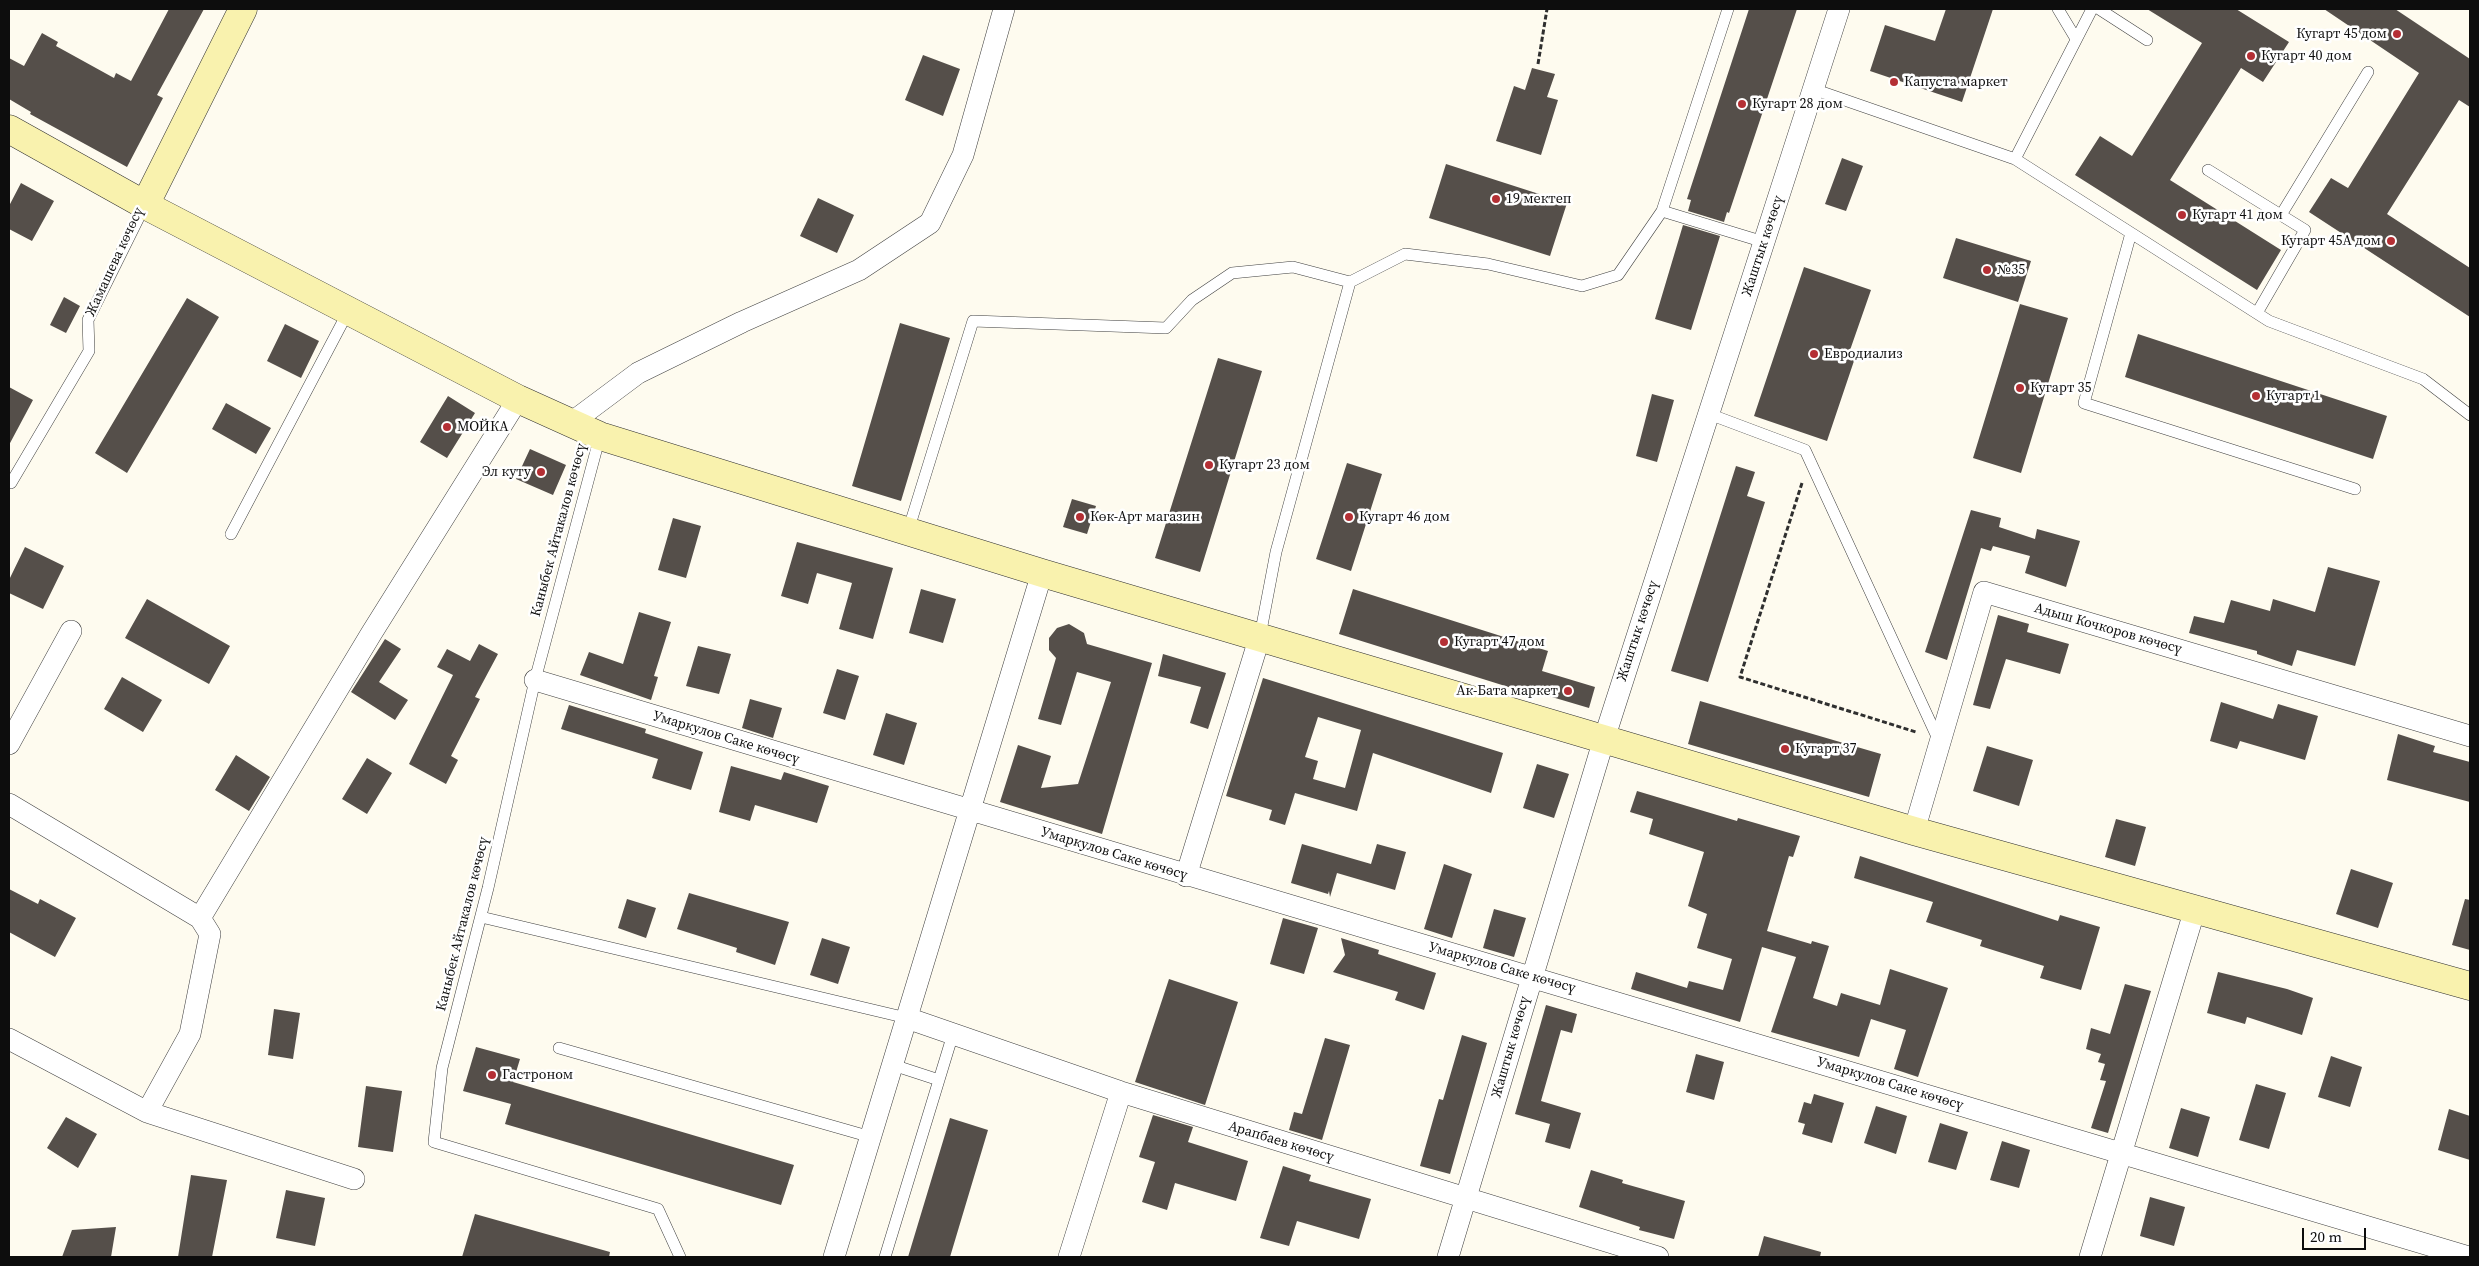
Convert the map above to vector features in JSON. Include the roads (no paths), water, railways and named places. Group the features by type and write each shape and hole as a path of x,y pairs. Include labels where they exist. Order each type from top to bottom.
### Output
{"main road":[{"path":"243,9 145,205 518,399 600,436 1042,573 1914,831 2470,986"},
{"name":"Жамашева көчөсү","path":"9,130 145,205"}],"street":[{"path":"571,423 638,373 742,322 859,270 930,223 964,155 1004,9"},
{"name":"Жаштык көчөсү","path":"1448,1257 1604,739 1839,9"},
{"path":"200,918 371,634 518,399"},
{"path":"834,1257 1042,573"},
{"name":"Адыш Кочкоров көчөсү","path":"1914,831 1939,740 1984,592 2470,736"},
{"path":"9,744 71,631"},
{"path":"1186,876 1260,636"},
{"name":"Умаркулов Саке көчөсү","path":"535,680 1186,876 1532,976 2469,1257"},
{"path":"9,804 200,918 210,934 190,1034 147,1112"},
{"path":"2090,1257 2195,909"},
{"name":"Арапбаев көчөсү","path":"907,1018 1121,1092 1658,1257"},
{"path":"9,1039 147,1112 354,1179"},
{"path":"1069,1257 1121,1092"}],"lane":[{"path":"908,532 973,321 1166,328 1192,300 1232,272 1293,268 1350,282 1406,254 1488,264 1582,286 1618,274 1662,211 1728,9"},
{"path":"2058,9 2076,39"},
{"path":"2015,159 2092,9"},
{"path":"2099,9 2147,40"},
{"path":"2281,215 2368,72"},
{"path":"1813,89 2015,159 2269,321 2423,379 2470,415"},
{"path":"2208,170 2305,230 2257,313"},
{"name":"Жамашева көчөсү","path":"10,483 89,351 88,320 145,205"},
{"path":"1662,211 1764,242"},
{"path":"2131,233 2084,403 2355,489"},
{"path":"1260,636 1276,552 1350,282"},
{"path":"231,534 349,310"},
{"path":"1708,414 1804,450 1939,740"},
{"name":"Каныбек Айтакалов көчөсү","path":"600,436 535,680 481,917 442,1068 434,1142 658,1209 680,1257"},
{"path":"481,917 907,1018"},
{"path":"885,1257 953,1034"},
{"path":"559,1048 871,1137"},
{"path":"893,1065 939,1080"}],"place":[{"name":"Кугарт 45 дом","path":"2397,34"},
{"name":"Кугарт 40 дом","path":"2251,56"},
{"name":"Капуста маркет","path":"1894,82"},
{"name":"Кугарт 28 дом","path":"1742,104"},
{"name":"19 мектеп","path":"1496,199"},
{"name":"Кугарт 41 дом","path":"2182,215"},
{"name":"Кугарт 45А дом","path":"2391,241"},
{"name":"№35","path":"1987,270"},
{"name":"Евродиализ","path":"1814,354"},
{"name":"Кугарт 35","path":"2020,388"},
{"name":"Кугарт 1","path":"2256,396"},
{"name":"МОЙКА","path":"447,427"},
{"name":"Кугарт 23 дом","path":"1209,465"},
{"name":"Эл куту","path":"541,472"},
{"name":"Көк-Арт магазин","path":"1080,517"},
{"name":"Кугарт 46 дом","path":"1349,517"},
{"name":"Кугарт 47 дом","path":"1444,642"},
{"name":"Ак-Бата маркет","path":"1568,691"},
{"name":"Кугарт 37","path":"1785,749"},
{"name":"Гастроном","path":"492,1075"}]}
